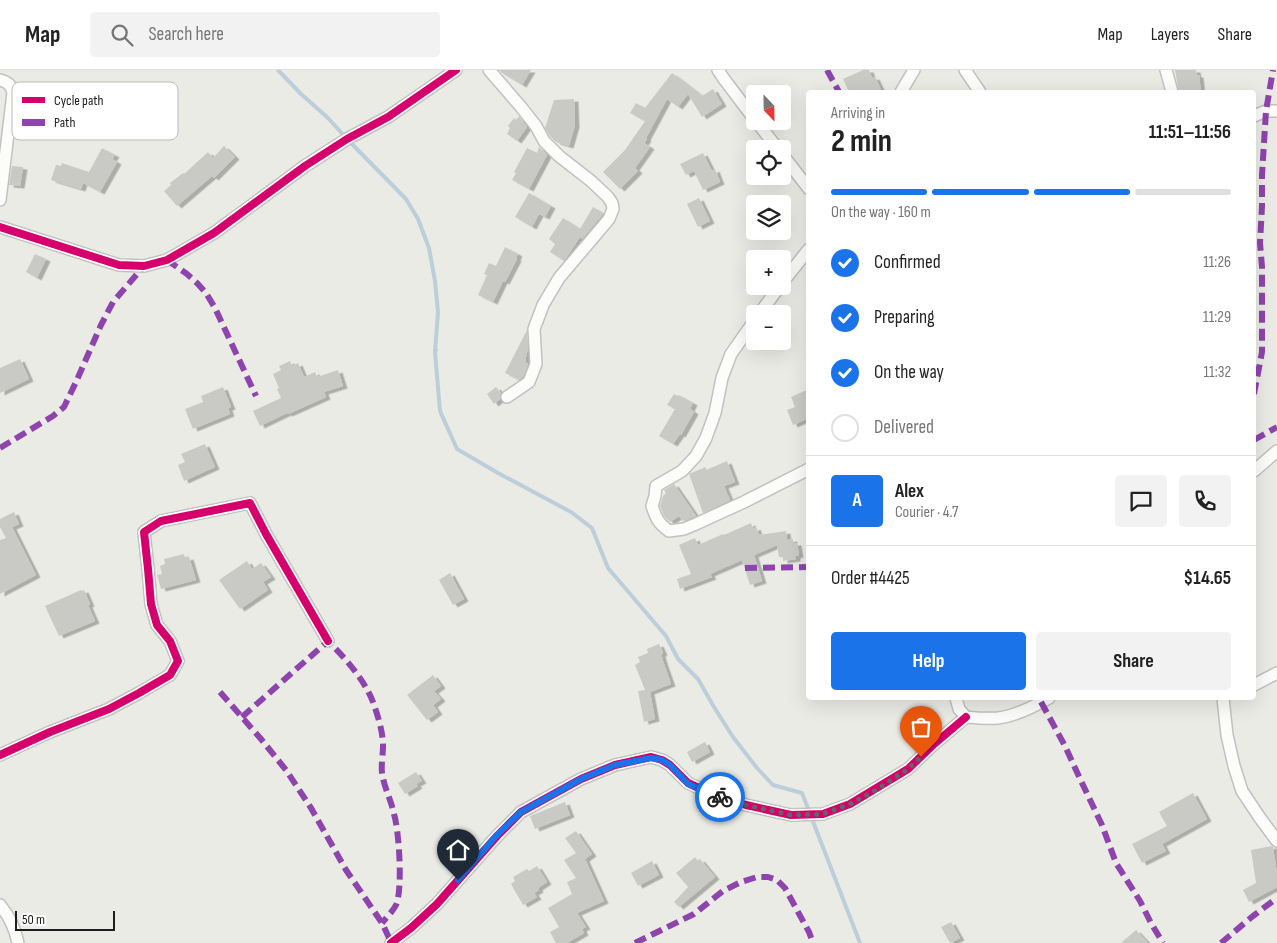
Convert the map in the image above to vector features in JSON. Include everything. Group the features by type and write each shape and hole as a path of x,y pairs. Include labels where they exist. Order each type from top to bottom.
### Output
{"street":[{"path":"0,227 119,265 144,266 167,260 214,233 305,166 346,139 388,117 456,70"},
{"path":"489,70 536,126 544,142 608,197 613,209 609,219 558,278 543,305 534,329 536,364 529,382 507,397"},
{"path":"718,70 746,109"},
{"path":"902,90 914,70"},
{"path":"965,70 979,90"},
{"path":"1166,70 1171,90"},
{"path":"0,80 7,82 11,87 12,93 0,200"},
{"path":"1256,115 1266,111 1277,111"},
{"path":"762,130 771,140"},
{"path":"791,166 806,186"},
{"path":"791,272 806,253"},
{"path":"746,332 730,354 722,378 715,413 706,438 696,456 682,471 656,486 652,506 657,518 661,525 669,531 684,529 744,502 806,471"},
{"path":"1256,470 1277,451"},
{"path":"0,755 50,732 109,709 170,675 178,661 170,641 157,625 151,604 144,532 161,521 250,503 328,641"},
{"path":"1256,684 1277,673"},
{"path":"956,700 959,710 966,717 983,719 1000,718 1045,700"},
{"path":"1226,700 1227,735 1242,791 1276,838"},
{"path":"390,943 411,928 437,904 496,836 521,812 581,779 615,765 651,758 662,760 670,765 688,784 714,795 746,805 791,815 823,814 850,804 908,769 966,717"},
{"path":"0,905 15,929 18,943"}],"building":[{"path":"499,70 531,70 522,85"},
{"path":"863,70 869,70 872,78 875,77 881,90 848,90 843,79"},
{"path":"1175,70 1196,70 1197,75 1199,75 1201,90 1179,90"},
{"path":"672,73 702,96 713,89 722,104 702,117 688,94 678,107 667,99 646,138 644,143 650,147 635,168 638,171 620,189 603,172 625,150 645,121 630,113 636,103 645,108"},
{"path":"574,99 575,125 569,146 556,142 545,128 554,100"},
{"path":"519,116 527,127 517,141 507,134 510,128 508,126 514,118 516,120"},
{"path":"224,146 235,157 214,178 212,176 177,206 164,191 171,185 170,183 184,174 208,152 213,158"},
{"path":"539,147 547,155 529,189 512,180 516,173 514,172 527,148 537,153"},
{"path":"102,148 115,155 112,159 117,162 100,192 83,183 81,189 51,180 56,165 61,166 62,163 89,172"},
{"path":"703,153 712,171 715,169 720,182 703,190 694,171 686,175 680,164"},
{"path":"12,166 23,167 20,186 9,185"},
{"path":"529,193 551,206 545,217 539,214 532,227 515,217"},
{"path":"699,198 710,221 698,227 687,204"},
{"path":"593,207 603,213 602,215 582,239 580,237 564,261 550,252 555,244 549,239 563,218 580,229"},
{"path":"505,247 518,254 517,259 505,282 503,281 493,302 478,295 487,275 484,274 489,263 496,266"},
{"path":"35,254 46,259 37,278 26,272"},
{"path":"527,330 528,348 525,362 528,364 523,377 519,380 505,373"},
{"path":"20,359 29,379 0,393 0,368"},
{"path":"290,361 292,366 298,363 304,377 315,372 317,377 338,370 343,386 324,392 326,397 260,426 253,411 281,398 273,374 281,370 279,366"},
{"path":"223,387 231,407 228,408 230,414 193,429 185,409 203,402 201,396"},
{"path":"496,387 501,393 500,399 494,404 487,394"},
{"path":"806,390 806,419 793,425 787,410 795,407 791,397"},
{"path":"674,394 693,403 690,409 694,412 681,435 673,444 659,436 675,409 667,405"},
{"path":"205,444 215,467 184,481 178,465 185,462 181,454"},
{"path":"727,461 735,482 724,486 730,500 703,513 689,474 706,467 706,470"},
{"path":"674,484 696,516 683,521 679,516 670,522 664,516 660,506 666,493 664,490"},
{"path":"14,512 19,524 12,527 36,575 0,594 0,540 6,538 0,527 0,519"},
{"path":"751,523 753,529 756,527 759,535 786,531 787,540 793,539 793,543 797,543 799,555 796,556 796,559 783,561 783,557 779,557 777,545 754,555 762,581 750,585 742,560 710,574 712,577 680,589 677,579 691,574 679,545 695,538 698,545"},
{"path":"184,554 185,558 189,557 196,580 161,589 157,575 162,574 160,566 165,564 164,559"},
{"path":"247,561 252,569 261,563 271,577 263,582 268,590 240,609 219,580"},
{"path":"450,573 464,599 453,605 439,580"},
{"path":"84,590 95,621 59,636 45,606"},
{"path":"659,644 671,684 650,692 655,719 644,722 638,691 645,690 635,665 640,662 638,657 648,653 647,649"},
{"path":"433,675 441,686 434,691 441,699 433,705 438,712 427,720 407,695"},
{"path":"705,742 710,752 692,762 687,752"},
{"path":"416,772 422,781 416,784 418,786 405,794 398,783"},
{"path":"1193,793 1207,819 1162,844 1166,851 1142,863 1132,844 1167,826 1159,812"},
{"path":"565,802 570,815 535,829 530,816"},
{"path":"576,831 592,854 585,859 604,901 577,913 586,927 582,929 584,933 567,943 556,943 550,932 559,927 548,908 572,894 567,882 576,878 564,860 576,853 565,838"},
{"path":"1272,846 1277,874 1277,887 1249,902 1243,890 1256,883 1251,850"},
{"path":"695,857 698,861 700,859 715,877 679,907 674,902 688,887 676,873"},
{"path":"652,861 659,875 638,886 631,873"},
{"path":"537,866 547,882 534,893 537,897 523,905 511,884 515,881 513,877"},
{"path":"951,922 960,938 950,943 941,927"},
{"path":"1136,930 1148,943 1121,943"}],"waterway":[{"path":"278,70 328,118 406,199 418,219 429,248 435,281 438,312 435,352 436,350"},
{"path":"435,352 440,411 457,449 571,512 592,528 608,568 666,636 678,659 698,679 733,737 757,768 773,785 802,793 860,943"}],"marked path":[{"path":"827,70 838,90"},
{"path":"1256,384 1262,352 1262,267 1260,243 1262,175 1266,111 1273,70"},
{"path":"167,260 187,274 206,293 215,308 256,396"},
{"path":"0,448 53,416 64,407 113,302 144,266"},
{"path":"1256,439 1277,427"},
{"path":"745,568 806,567"},
{"path":"242,717 328,641 359,677 369,693 380,724 383,741 382,773 393,809 399,846 400,874 398,897 395,907 382,923"},
{"path":"220,692 286,770 311,808 346,870 382,923 391,942"},
{"path":"1041,702 1065,746 1102,825 1116,863 1163,943"},
{"path":"635,943 694,914 723,891 757,877 768,877 777,880 785,888 813,943"},
{"path":"1221,943 1277,898"}],"cycle path":[{"path":"0,227 119,265 144,266 167,260 214,233 305,166 347,139 388,117 456,70"},
{"path":"0,755 50,732 109,709 170,675 178,661 170,641 157,625 151,604 144,532 161,521 250,503 328,641"},
{"path":"391,943 437,904 497,836 521,812 581,779 615,765 651,757 662,760 670,765 688,783 714,795 746,805 791,815 823,814 850,804 908,769 966,717"}],"way so far":[{"path":"720,797 791,815 823,814 850,804 876,790 908,769 921,757"}],"route":[{"path":"458,880 496,836 521,812 581,779 615,765 651,758 662,760 670,765 688,784 720,797"}]}
